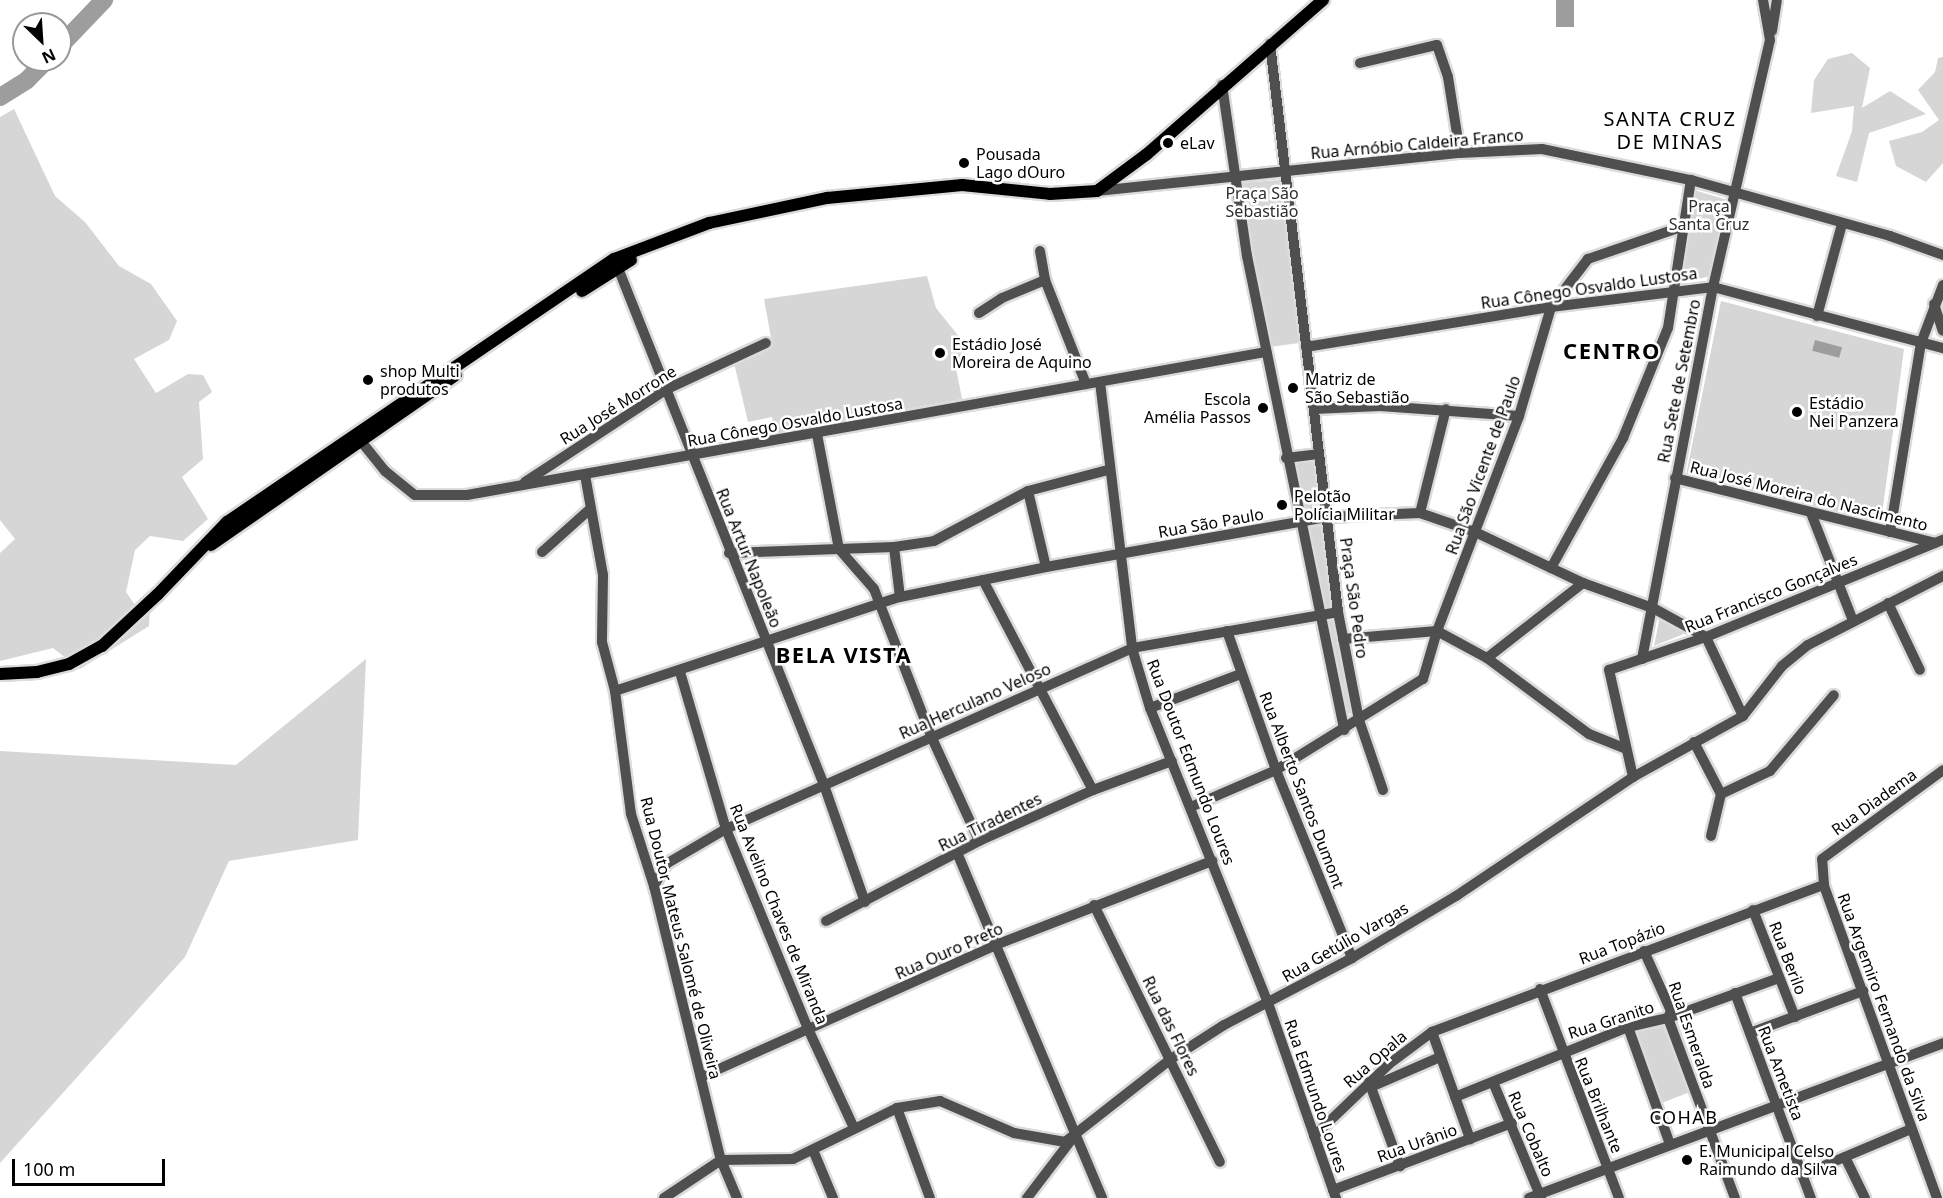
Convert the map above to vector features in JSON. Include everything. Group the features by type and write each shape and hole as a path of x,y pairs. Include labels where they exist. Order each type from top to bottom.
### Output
{"main road":[{"path":"0,674 37,672 69,664 102,646 227,522 354,433 509,335 616,263 709,223 827,198 962,185 1050,194 1097,191 1146,154 1222,85 1323,0"},
{"path":"195,555 362,443 509,335"}],"street":[{"name":"Rua Sete de Setembro","path":"1763,0 1770,40"},
{"name":"Rua Sete de Setembro","path":"1642,659 1713,287 1736,194 1777,0"},
{"path":"1270,44 1283,171 1314,409 1446,410 1519,416"},
{"path":"1360,63 1437,45 1448,77 1460,153"},
{"path":"1222,85 1286,458 1317,616 1344,730"},
{"name":"Rua Arnóbio Caldeira Franco","path":"1097,191 1460,153 1542,149 1691,180 1943,255"},
{"path":"1551,568 1623,438 1650,378 1668,328 1691,180"},
{"path":"1817,316 1842,224"},
{"path":"1551,307 1588,259 1684,226"},
{"path":"1040,251 1045,280 1086,384"},
{"name":"Rua Artur Napoleão","path":"616,263 729,553 824,785 865,902"},
{"path":"979,314 1002,298 1045,280"},
{"path":"1890,532 1921,343 1934,303 1943,285"},
{"name":"Rua Cônego Osvaldo Lustosa","path":"1306,347 1551,307 1675,289 1713,287 1943,348"},
{"path":"1934,303 1943,331"},
{"name":"Rua São Vicente de Paulo","path":"1193,806 1276,770 1423,679 1437,631 1519,416 1551,307"},
{"name":"Rua José Morrone","path":"522,484 667,389 766,343"},
{"name":"Rua Cônego Osvaldo Lustosa","path":"354,433 385,471 415,495 467,495 1266,352"},
{"name":"Rua Doutor Edmundo Loures","path":"1100,382 1108,470 1122,555 1132,648 1150,708 1193,806 1212,861 1268,1003"},
{"name":"Praça São Pedro","path":"1314,409 1338,612 1359,720 1383,790"},
{"path":"1420,513 1446,410"},
{"path":"817,434 839,549 874,589 881,603 932,736 979,841"},
{"path":"1286,458 1318,454"},
{"path":"729,553 894,547 934,541 1028,491 1108,470"},
{"name":"Rua Doutor Mateus Salomé de Oliveira","path":"585,475 589,510 603,575 602,642 615,691 631,814 654,886 721,1160 736,1198"},
{"name":"Rua José Moreira do Nascimento","path":"1675,478 1811,513 1939,542"},
{"path":"1028,491 1046,567"},
{"path":"542,552 589,510"},
{"name":"Rua São Paulo","path":"615,691 680,672 900,597 1046,567 1327,517 1420,513 1475,532 1582,583 1653,608 1706,637"},
{"path":"1811,513 1854,621"},
{"name":"Rua Francisco Gonçalves","path":"1626,749 1609,670 1706,637 1939,542"},
{"path":"894,547 900,597"},
{"name":"Rua Getúlio Vargas","path":"721,1160 793,1159 853,1126 897,1108 940,1101 1014,1132 1065,1142 1171,1059 1352,958 1456,896 1633,777 1743,716 1782,666 1808,645 1943,576"},
{"path":"983,580 1043,688 1093,790"},
{"path":"1487,658 1582,583"},
{"path":"1888,603 1920,670"},
{"name":"Rua Herculano Veloso","path":"654,886 666,864 726,829 1132,648 1338,612"},
{"name":"Rua Alberto Santos Dumont","path":"1227,631 1276,770 1352,958"},
{"path":"1343,639 1437,631 1487,658 1589,734 1626,749 1633,777"},
{"path":"1706,637 1743,716"},
{"name":"Rua Avelino Chaves de Miranda","path":"680,672 726,829 809,1031 853,1126"},
{"path":"1150,708 1241,674"},
{"path":"1721,794 1770,771 1834,695"},
{"path":"1694,742 1721,794 1711,836"},
{"name":"Rua Tiradentes","path":"826,921 958,855 979,841 1093,790 1172,761"},
{"name":"Rua Diadema","path":"1822,859 1943,770"},
{"path":"958,855 998,944 1102,1198"},
{"name":"Rua Argemiro Fernando da Silva","path":"1822,859 1824,885 1937,1198"},
{"name":"Rua Ouro Preto","path":"701,1077 809,1031 998,944 1212,861"},
{"name":"Rua Topázio","path":"1432,1032 1540,989 1824,885"},
{"name":"Rua das Flores","path":"1094,905 1220,1162"},
{"name":"Rua Berilo","path":"1753,910 1795,1017"},
{"name":"Rua Esmeralda","path":"1644,951 1671,1011 1668,1018 1735,1198"},
{"name":"Rua Granito","path":"1455,1097 1562,1052 1628,1028 1668,1018 1779,978"},
{"name":"Rua Brilhante","path":"1540,989 1619,1198"},
{"path":"1750,1033 1863,991"},
{"name":"Rua Ametista","path":"1735,993 1812,1198"},
{"name":"Rua Edmundo Loures","path":"1268,1003 1335,1194"},
{"path":"1628,1028 1670,1144"},
{"path":"1432,1032 1470,1139"},
{"name":"Rua Opala","path":"1314,1136 1406,1049 1432,1032"},
{"path":"1537,1197 1607,1167 1943,1043"},
{"path":"1400,1166 1370,1085 1440,1057"},
{"name":"Rua Cobalto","path":"1493,1082 1512,1123 1537,1197"},
{"path":"897,1108 930,1198"},
{"name":"Rua Urânio","path":"1335,1194 1512,1123"},
{"path":"1802,1175 1911,1129"},
{"path":"1027,1198 1076,1134"},
{"path":"813,1150 833,1198"},
{"path":"1845,1157 1865,1198"},
{"path":"664,1198 721,1160"}],"green space":[{"path":"1852,53 1870,68 1862,108 1890,91 1926,114 1869,133 1857,182 1836,176 1852,131 1854,106 1811,113 1814,80 1828,59"},
{"path":"1943,57 1943,163 1926,182 1896,166 1889,141 1922,132 1939,120 1918,90 1935,72 1938,58"},
{"path":"14,109 55,196 85,222 119,266 151,284 177,321 169,340 134,359 156,393 188,374 203,375 212,392 199,402 203,459 182,477 208,519 183,541 150,536 135,550 126,592 141,614 150,605 149,626 80,669 53,648 0,661 0,553 15,539 0,520 0,117"},
{"name":"Praça São Sebastião","path":"1279,180 1299,343 1270,347 1239,183"},
{"name":"Praça Santa Cruz","path":"1694,190 1731,201 1712,276 1682,282"},
{"path":"927,276 936,308 965,344 956,368 962,399 775,433 772,417 748,422 734,363 772,343 764,299"},
{"name":"Estádio Nei Panzera","path":"1721,301 1904,349 1881,522 1686,475"},
{"path":"1315,459 1321,512 1300,514 1294,461"},
{"path":"1323,524 1336,607 1318,610 1305,527"},
{"path":"1337,616 1355,712 1343,715 1322,619"},
{"path":"1660,616 1691,631 1654,646"},
{"path":"366,659 358,840 229,861 185,957 0,1163 0,751 236,765"},
{"path":"1666,1021 1693,1091 1658,1104 1631,1034"}],"shaded area":[{"path":"1556,0 1574,0 1574,27 1556,27"},
{"path":"1815,340 1842,347 1839,358 1812,351"}],"waterway":[{"path":"72,33 104,0"},
{"path":"0,97 27,80 35,72"}],"place":[{"name":"eLav","path":"1168,143"},
{"name":"Pousada Lago dOuro","path":"964,163"},
{"name":"Estádio José Moreira de Aquino","path":"940,353"},
{"name":"shop Multi produtos","path":"368,380"},
{"name":"Matriz de São Sebastião","path":"1293,388"},
{"name":"Escola Amélia Passos","path":"1263,408"},
{"name":"Estádio Nei Panzera","path":"1797,412"},
{"name":"Pelotão Polícia Militar","path":"1282,505"},
{"name":"E. Municipal Celso Raimundo da Silva","path":"1687,1160"}],"district":[{"name":"SANTA CRUZ DE MINAS","path":"1670,130"},
{"name":"CENTRO","path":"1612,351"},
{"name":"BELA VISTA","path":"844,655"},
{"name":"COHAB","path":"1684,1117"}]}
